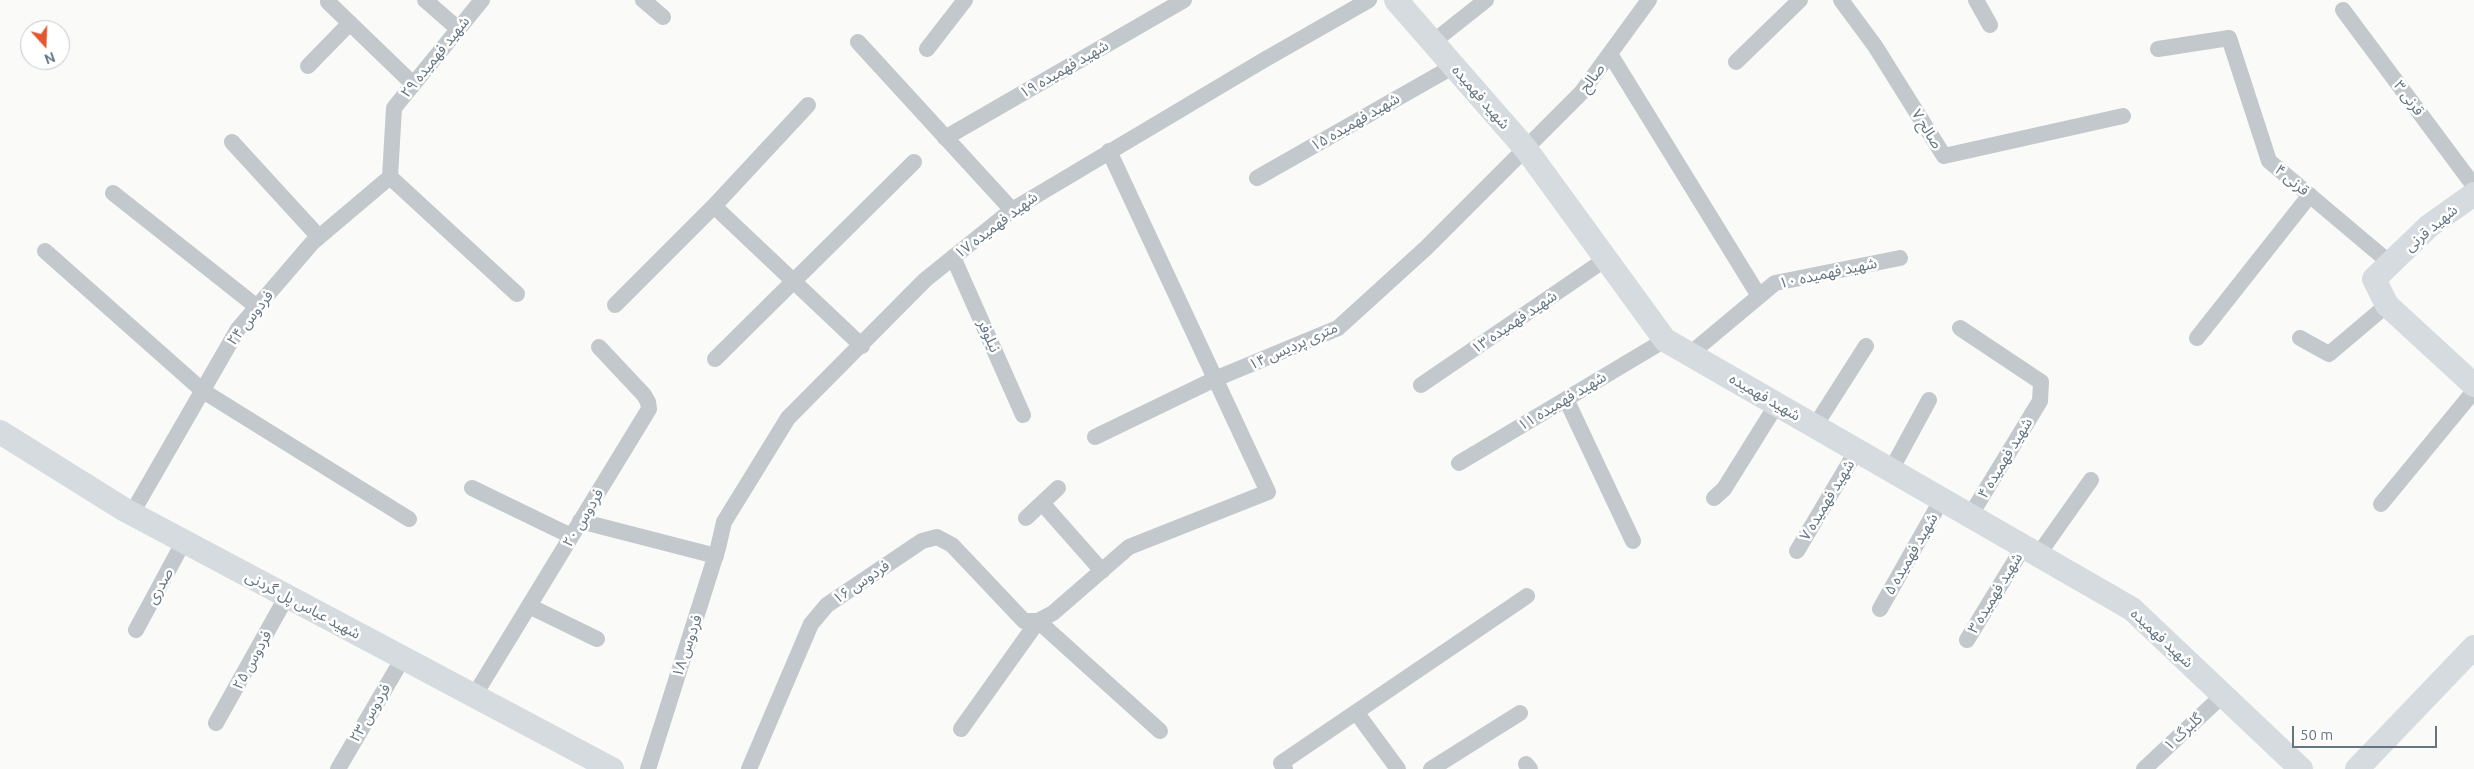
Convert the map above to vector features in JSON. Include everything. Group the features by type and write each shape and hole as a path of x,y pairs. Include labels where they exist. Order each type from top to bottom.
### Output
{"street":[{"path":"425,0 457,28"},
{"name":"شهید فهمیده ۲۹","path":"390,177 394,108 457,28 482,0"},
{"path":"643,0 663,17"},
{"path":"927,49 965,0"},
{"name":"شهید فهمیده ۱۹","path":"945,138 1184,0"},
{"name":"شهید فهمیده ۱۷","path":"724,522 788,418 862,346 925,280 953,257 1012,210 1109,151 1369,0"},
{"name":"شهید فهمیده","path":"1396,0 1526,149 1665,340 2132,609 2301,769"},
{"path":"1433,42 1486,0"},
{"name":"صالح","path":"1526,149 1581,93 1649,0"},
{"path":"1736,62 1800,0"},
{"name":"صالح ۷","path":"1840,0 1875,46 1944,156 2123,116"},
{"path":"1976,0 1990,25"},
{"path":"328,2 413,84"},
{"name":"قرنی ۳","path":"2343,10 2474,186"},
{"path":"308,66 350,23"},
{"name":"قرنی ۴","path":"2158,49 2229,38 2269,161 2390,264"},
{"path":"858,42 1012,210"},
{"path":"1610,54 1759,296"},
{"name":"شهید فهمیده ۱۵","path":"1257,178 1454,66"},
{"path":"615,304 714,206 808,105"},
{"path":"232,142 319,237"},
{"name":"۱۴ متری پردیس","path":"1095,437 1216,379 1338,328 1426,248 1526,149"},
{"path":"961,729 1038,621 1053,613 1129,547 1268,492 1109,151"},
{"path":"715,360 914,162"},
{"path":"390,177 517,294"},
{"name":"فردوس ۲۴","path":"132,513 238,329 319,237 390,177"},
{"path":"113,193 257,307"},
{"name":"شهید قرنی","path":"2387,305 2374,279 2429,226 2474,194"},
{"path":"2197,338 2310,195"},
{"path":"714,206 862,346"},
{"path":"45,251 202,391 409,519"},
{"name":"نیلوفر","path":"953,257 1024,414"},
{"name":"شهید فهمیده ۱۰","path":"1690,354 1775,283 1900,258"},
{"name":"شهید فهمیده ۱۳","path":"1421,385 1606,259"},
{"path":"2300,338 2329,354 2387,305 2474,385"},
{"name":"شهید فهمیده ۴","path":"1960,328 2041,382 2040,401 1970,516"},
{"name":"شهید فهمیده ۱۱","path":"1459,463 1665,340"},
{"path":"1816,426 1866,346"},
{"name":"فردوس ۲۰","path":"474,696 649,409 644,395 599,347"},
{"path":"2382,504 2474,391"},
{"path":"1566,399 1633,541"},
{"path":"1891,470 1929,400"},
{"path":"1714,498 1724,489 1777,404"},
{"name":"شهید عباس پل گردنی","path":"0,432 132,513 474,696 601,767"},
{"name":"شهید فهمیده ۷","path":"1797,551 1857,450"},
{"name":"شهید فهمیده ۳","path":"1967,640 2031,550 2090,480"},
{"path":"472,488 571,536"},
{"path":"1026,518 1058,488"},
{"name":"شهید فهمیده ۵","path":"1880,609 1942,499"},
{"path":"1042,503 1102,570"},
{"path":"580,521 716,556"},
{"name":"فردوس ۱۸","path":"648,769 716,556 724,522"},
{"name":"فردوس ۱۶","path":"749,769 810,624 827,604 922,541 937,537 952,545 1024,621 1038,621"},
{"name":"صدری","path":"136,630 184,541"},
{"name":"فردوس ۲۵","path":"216,723 287,596"},
{"path":"1283,766 1356,712 1527,596"},
{"path":"529,606 597,639"},
{"path":"1038,621 1160,731"},
{"path":"2357,769 2474,647"},
{"name":"فردوس ۲۳","path":"338,769 403,658"},
{"name":"گلبرگ ۱","path":"2144,769 2223,695"},
{"path":"1356,712 1398,769"},
{"path":"1431,769 1520,713"}]}
